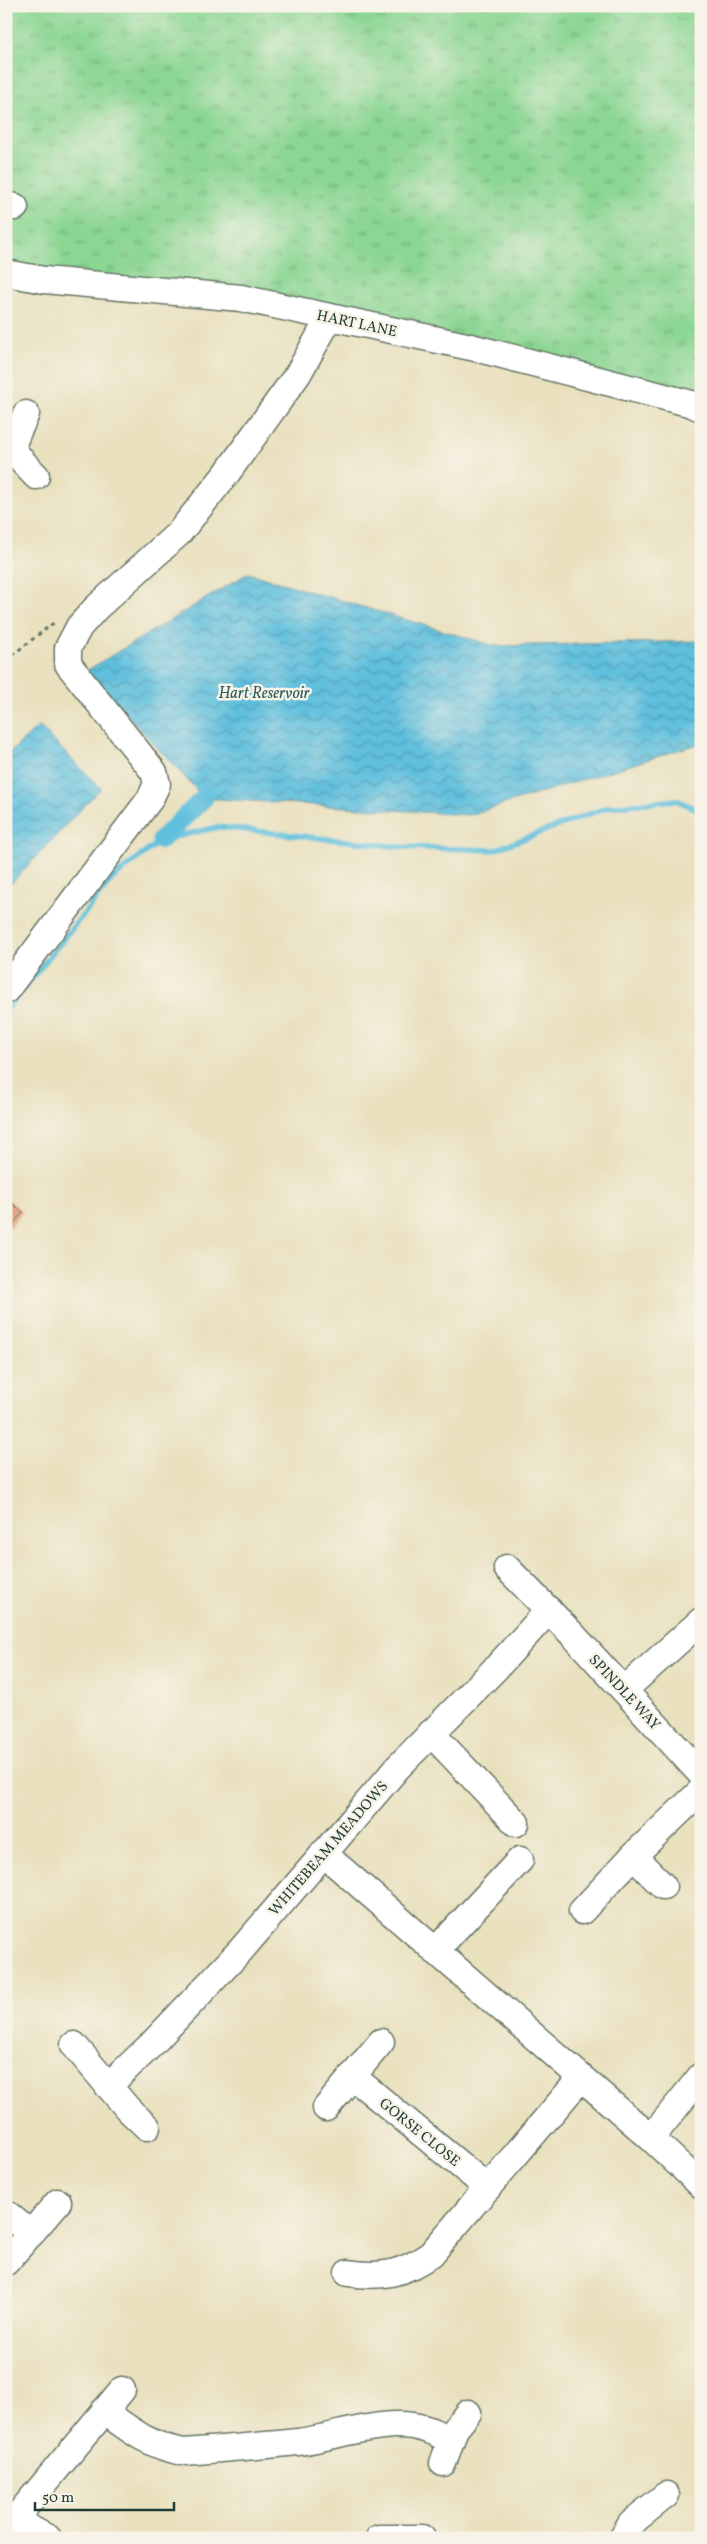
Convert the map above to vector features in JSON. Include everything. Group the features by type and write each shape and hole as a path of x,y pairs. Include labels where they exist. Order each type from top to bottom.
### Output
{"street":[{"name":"HART LANE","path":"6,273 44,280 241,298 471,347 692,404 701,408"},
{"path":"6,990 150,799 157,784 154,772 68,664 68,648 79,627 96,608 179,533 227,473 298,374 330,317"},
{"path":"26,414 9,446 36,476"},
{"name":"SPINDLE WAY","path":"507,1568 549,1610 701,1774"},
{"name":"WHITEBEAM MEADOWS","path":"108,2086 152,2044 241,1950 323,1853 431,1733 496,1668 549,1610"},
{"path":"624,1690 701,1621"},
{"path":"431,1733 516,1823"},
{"path":"582,1911 634,1856 701,1791"},
{"path":"323,1853 651,2138 701,2185"},
{"path":"634,1856 663,1886"},
{"path":"435,1950 520,1860"},
{"path":"326,2108 381,2042"},
{"path":"74,2045 128,2109 147,2127"},
{"name":"GORSE CLOSE","path":"352,2076 488,2188"},
{"path":"651,2138 701,2076"},
{"path":"348,2273 371,2277 403,2270 432,2254 582,2078"},
{"path":"6,2262 58,2202"},
{"path":"7,2214 30,2234"},
{"path":"48,2538 10,2518 122,2390"},
{"path":"104,2411 144,2440 165,2449 184,2452 320,2439 376,2426 430,2430 441,2434 446,2452 455,2429 468,2413"},
{"path":"622,2538 631,2523 666,2494"},
{"path":"379,2538 422,2538"}],"path":[{"path":"6,660 61,616"}],"green space":[{"path":"6,6 701,6 701,408 471,347 6,273"}],"water":[{"name":"Hart Reservoir","path":"248,573 495,646 701,641 701,743 469,815 204,798 86,671"},
{"path":"39,726 101,788 6,889 6,756"}],"building":[{"path":"6,1198 23,1212 6,1232"}],"waterway":[{"path":"161,840 204,798"},
{"path":"6,1010 113,878 161,840 219,827 401,847 494,850 608,807 676,800 701,811"}]}
